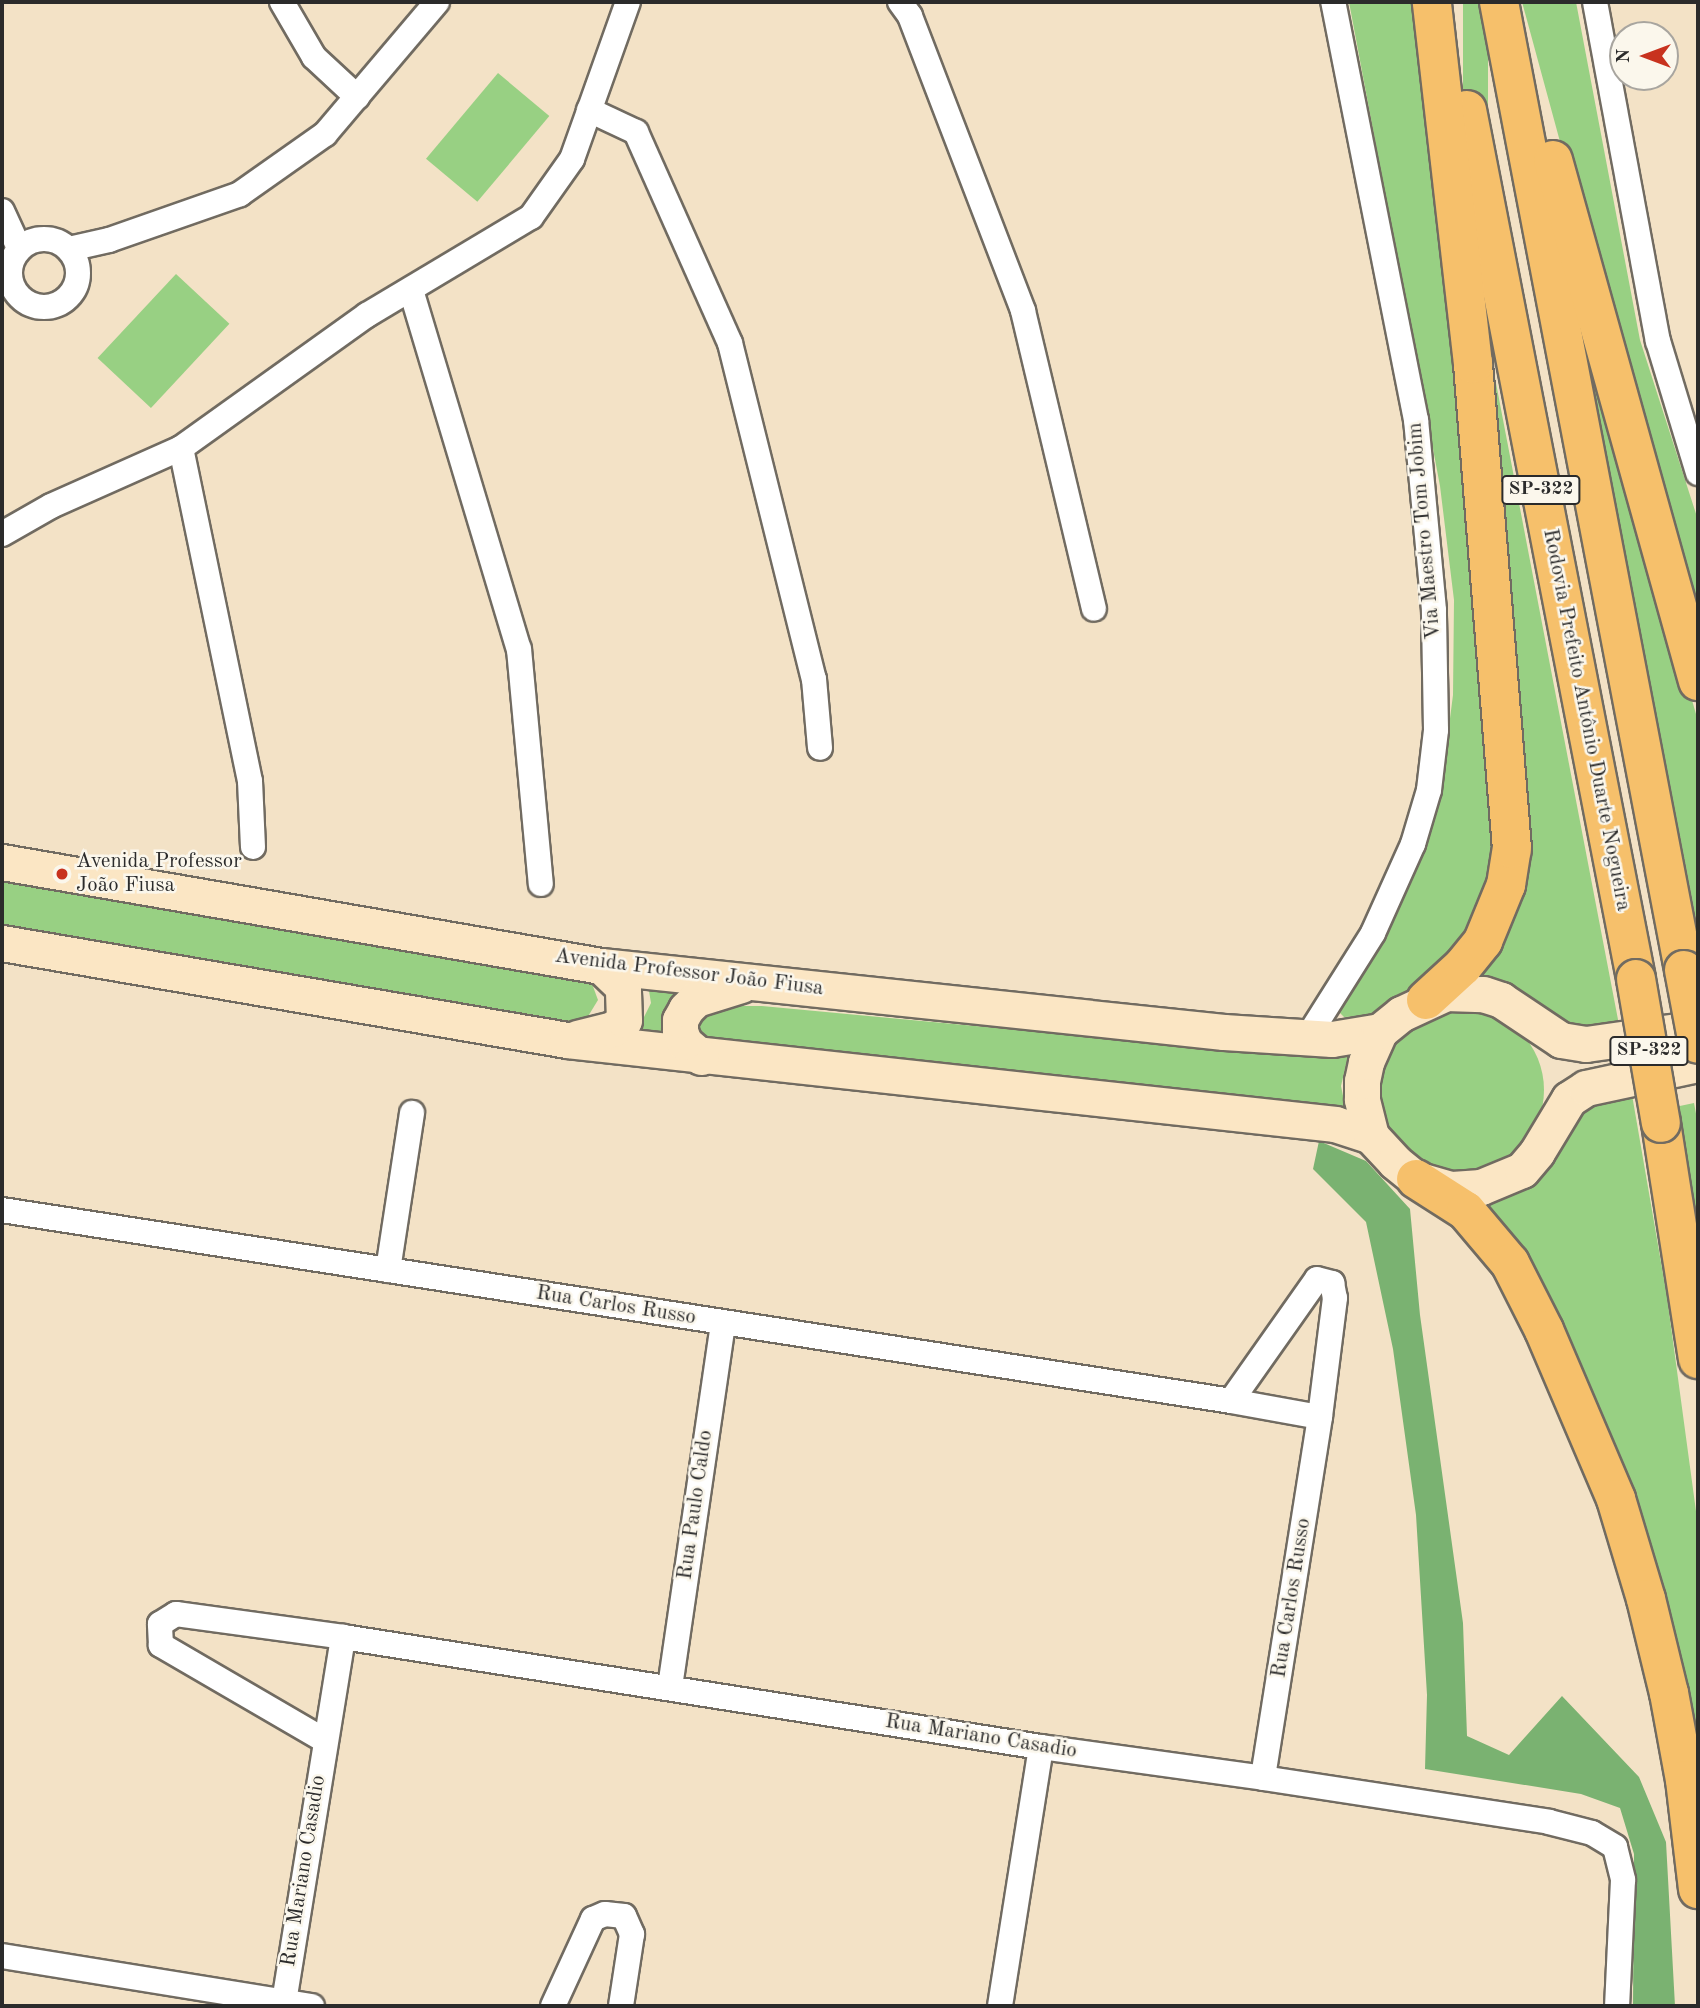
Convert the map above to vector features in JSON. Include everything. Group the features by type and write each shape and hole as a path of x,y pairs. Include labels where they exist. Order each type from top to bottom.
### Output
{"highway":[{"path":"1426,1000 1463,966 1483,941 1495,918 1506,885 1512,849 1473,364 1432,2"},
{"name":"Rodovia Prefeito Antônio Duarte Nogueira","path":"1446,2 1636,979 1698,1359"},
{"name":"SP-322","path":"1499,2 1698,1044"},
{"path":"1512,2 1698,681"},
{"path":"1416,1179 1466,1211 1510,1263 1544,1330 1616,1499 1646,1599 1669,1693 1685,1780 1698,1889"}],"main road":[{"name":"Avenida Professor João Fiusa","path":"2,862 601,966 1144,1024 1307,1038 1332,1038 1380,1031"},
{"name":"Avenida Professor João Fiusa","path":"2,943 567,1040 701,1057 1335,1124 1371,1136 1395,1162 1416,1179 1452,1189 1481,1187 1522,1170 1537,1152 1569,1099 1586,1088 1698,1064"},
{"path":"567,1040 613,1029 624,1020 623,987 601,966"},
{"path":"701,1057 684,1042 680,1031 680,1020 686,1009 696,999 754,981"},
{"name":"Avenida Professor João Fiusa","path":"1371,1136 1362,1099 1362,1081 1366,1062 1380,1031 1401,1014 1426,1000 1446,993 1483,994 1501,1000 1561,1040 1586,1044 1698,1028"}],"street":[{"path":"282,2 314,57 357,97"},
{"path":"69,248 108,240 240,194 325,134 437,2"},
{"path":"2,534 51,506 181,448 367,315 531,217 572,159 628,2"},
{"name":"Via Maestro Tom Jobim","path":"1307,1038 1373,933 1413,845 1429,790 1436,730 1434,610 1416,420 1333,2"},
{"path":"1595,2 1658,341 1698,473"},
{"path":"907,7 1023,311 1094,609"},
{"path":"589,110 636,132 730,343 814,678 820,748"},
{"path":"2,211 19,248"},
{"path":"35,239 54,239 69,248 78,265 78,283 68,299 52,307 34,307 19,298 6,281 10,264 19,248 35,239"},
{"path":"411,290 519,649 541,884"},
{"path":"181,448 250,781 253,847"},
{"path":"388,1270 412,1114"},
{"name":"Rua Carlos Russo","path":"2,1210 1320,1417"},
{"name":"Rua Carlos Russo","path":"1231,1401 1317,1279 1332,1283 1335,1298 1320,1417 1263,1778"},
{"name":"Rua Paulo Caldo","path":"670,1687 723,1323"},
{"name":"Rua Mariano Casadio","path":"324,1740 161,1645 160,1624 176,1614 343,1637 1041,1747 1549,1822 1592,1833 1615,1847 1623,1880 1617,2006"},
{"name":"Rua Mariano Casadio","path":"284,2002 324,1740 343,1637"},
{"path":"1000,2006 1041,1747"},
{"path":"553,2006 593,1919 605,1914 624,1916 632,1934 621,2006"},
{"path":"2,1956 312,2006"}],"green space":[{"path":"1349,2 1423,2 1501,816 1489,897 1449,965 1387,1009 1366,1016 1344,1017 1336,1009 1444,765 1453,695 1454,600 1440,486"},
{"path":"1463,2 1488,2 1488,999 1463,999"},
{"path":"1522,2 1576,2 1640,340 1698,520 1698,649"},
{"path":"498,73 549,116 477,202 426,159"},
{"path":"176,274 229,324 151,408 98,358"},
{"path":"1575,293 1698,721 1698,930"},
{"path":"1491,357 1620,1030 1590,1034 1466,980 1495,943"},
{"path":"2,876 588,973 598,1000 587,1018 563,1028 2,926"},
{"path":"648,985 684,990 668,1034 638,1029 651,1003"},
{"path":"708,1006 762,1006 1305,1057 1349,1052 1341,1086 1347,1115 704,1047 691,1025"},
{"path":"1461,1007 1493,1013 1520,1031 1538,1058 1544,1090 1538,1122 1520,1149 1493,1167 1461,1173 1429,1167 1402,1149 1384,1122 1378,1090 1384,1058 1402,1031 1429,1013"},
{"path":"1631,1089 1667,1297 1698,1526 1698,1812 1685,1719 1475,1200 1582,1107"},
{"path":"1694,1103 1698,1124 1698,1240 1675,1107"},
{"path":"1319,1141 1366,1161 1410,1209 1420,1315 1463,1623 1467,1736 1509,1755 1562,1696 1639,1777 1666,1842 1675,2006 1633,2006 1634,1854 1620,1808 1581,1794 1425,1769 1427,1695 1416,1515 1393,1349 1366,1222 1313,1169"}],"place":[{"name":"Avenida Professor João Fiusa","path":"62,874"}]}
